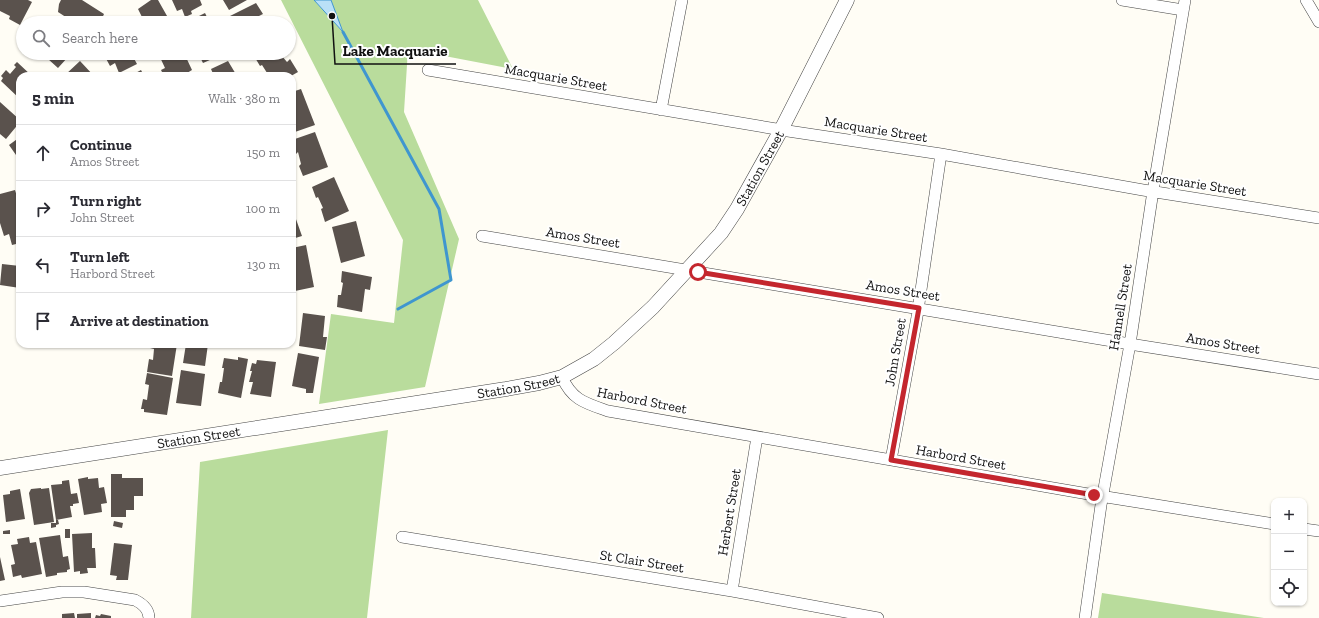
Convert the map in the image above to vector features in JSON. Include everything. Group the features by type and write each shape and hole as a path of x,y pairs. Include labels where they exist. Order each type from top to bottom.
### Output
{"street":[{"path":"660,110 682,0"},
{"name":"Station Street","path":"0,468 468,396 539,383 562,376 587,363 614,343 653,307 721,233 737,209 781,130 847,0"},
{"path":"1122,0 1184,5"},
{"path":"1306,0 1319,22"},
{"name":"Hannell Street","path":"1085,618 1103,496 1130,344 1153,191 1184,5"},
{"name":"Macquarie Street","path":"428,70 660,110 941,154 1319,218"},
{"name":"John Street","path":"891,460 919,308 941,154"},
{"name":"Amos Street","path":"482,236 1319,374"},
{"name":"Harbord Street","path":"562,376 569,390 578,399 587,404 608,411 1271,524"},
{"name":"Herbert Street","path":"732,592 757,437"},
{"path":"1307,529 1319,531"},
{"name":"St Clair Street","path":"402,537 878,618"},
{"path":"0,601 62,592 84,592 135,600 142,603 146,607 149,613 149,618"}],"green space":[{"path":"281,0 314,0 342,31 331,0 478,0 513,69 408,49 404,112 459,239 425,387 319,404 331,314 394,323 403,240 296,30 296,16 289,16"},
{"path":"388,430 367,618 191,618 200,462"},
{"path":"1102,593 1264,618 1098,618"}],"water":[{"path":"314,0 331,0 343,32"}],"building":[{"path":"0,0 28,0 32,2 25,16 16,16 16,23 9,19 10,16 0,11"},
{"path":"61,0 82,0 104,14 103,16 64,16 58,12"},
{"path":"151,0 158,0 167,16 142,16 138,9"},
{"path":"172,0 200,0 202,5 191,11 192,14 187,16 185,16 182,9 177,11"},
{"path":"223,0 247,0 229,10"},
{"path":"256,3 263,14 259,16 230,16"},
{"path":"205,13 206,16 199,16"},
{"path":"49,60 65,60 58,68"},
{"path":"107,60 135,60 137,64 121,72 119,72 115,63 110,66"},
{"path":"161,60 187,60 192,70 189,72 162,72 161,70 165,68"},
{"path":"202,60 210,60 203,63"},
{"path":"256,60 285,60 287,62 291,60 298,72 266,72 262,65 260,66"},
{"path":"80,61 90,72 68,72"},
{"path":"228,61 235,72 212,72 211,69"},
{"path":"17,62 28,72 16,72 16,95 1,81 3,78 1,76 6,70 10,74 16,67 14,65"},
{"path":"301,89 315,125 296,132 296,91"},
{"path":"0,102 16,116 16,127 6,139 0,134"},
{"path":"315,132 328,167 303,176 299,166 301,164 298,152 296,154 296,139"},
{"path":"16,140 16,155 9,145"},
{"path":"334,177 349,211 325,222 321,209 323,208 318,197 316,198 312,187"},
{"path":"15,190 16,244 12,245 9,234 4,236 0,223 0,194"},
{"path":"296,219 302,236 296,238"},
{"path":"356,221 365,256 341,263 332,227"},
{"path":"306,245 314,287 296,291 296,247"},
{"path":"2,264 16,266 16,287 0,285"},
{"path":"342,271 372,277 370,290 365,289 362,312 337,307 338,295 341,295 343,283 341,282"},
{"path":"303,313 325,316 323,337 327,337 325,350 299,346"},
{"path":"150,348 176,348 172,376 147,372 149,359 153,360 154,349"},
{"path":"185,348 207,348 205,366 183,363"},
{"path":"298,353 319,357 313,393 306,393 306,389 292,386"},
{"path":"238,357 248,359 241,398 218,393 220,382 222,382 224,358 238,360"},
{"path":"257,360 276,362 271,397 250,394 253,382 249,382 252,371 250,371 252,363 256,364"},
{"path":"181,370 205,374 201,406 176,403"},
{"path":"147,373 173,378 167,415 144,412 144,409 141,409 143,399 147,400 149,385 145,384"},
{"path":"111,474 122,474 122,478 143,478 143,496 134,496 134,510 126,510 126,517 111,517"},
{"path":"88,477 88,479 98,478 99,488 104,487 107,503 101,504 102,512 84,515 78,479"},
{"path":"69,480 71,494 77,493 79,503 70,506 72,517 56,520 51,485 62,484 62,481"},
{"path":"49,488 54,522 34,525 29,493 31,489"},
{"path":"20,489 25,519 6,522 3,495 10,494 10,491"},
{"path":"56,520 58,520 59,524 56,525 56,527 51,528 51,523 56,523"},
{"path":"114,521 123,523 122,528 113,526"},
{"path":"65,529 70,529 70,538 65,538"},
{"path":"10,530 10,534 3,534 3,531"},
{"path":"92,533 92,548 95,548 96,568 87,568 88,573 80,574 80,571 74,572 72,534"},
{"path":"60,535 63,557 68,556 70,569 67,570 67,572 57,573 57,575 46,577 39,538"},
{"path":"29,537 30,543 36,542 42,574 22,578 21,575 13,577 11,565 15,564 11,545 18,544 17,539"},
{"path":"114,543 132,545 128,580 116,580 117,576 110,575"},
{"path":"0,557 5,580 0,581"},
{"path":"74,613 75,618 62,618 62,614"},
{"path":"91,613 91,618 77,618 77,614"},
{"path":"101,614 111,616 111,618 95,618 96,615 100,616"}],"waterway":[{"path":"343,32 439,209 451,280 398,309"}],"place":[{"name":"Lake Macquarie","path":"332,16"}],"route":[{"path":"698,272 919,308 891,460 1094,495"}]}
